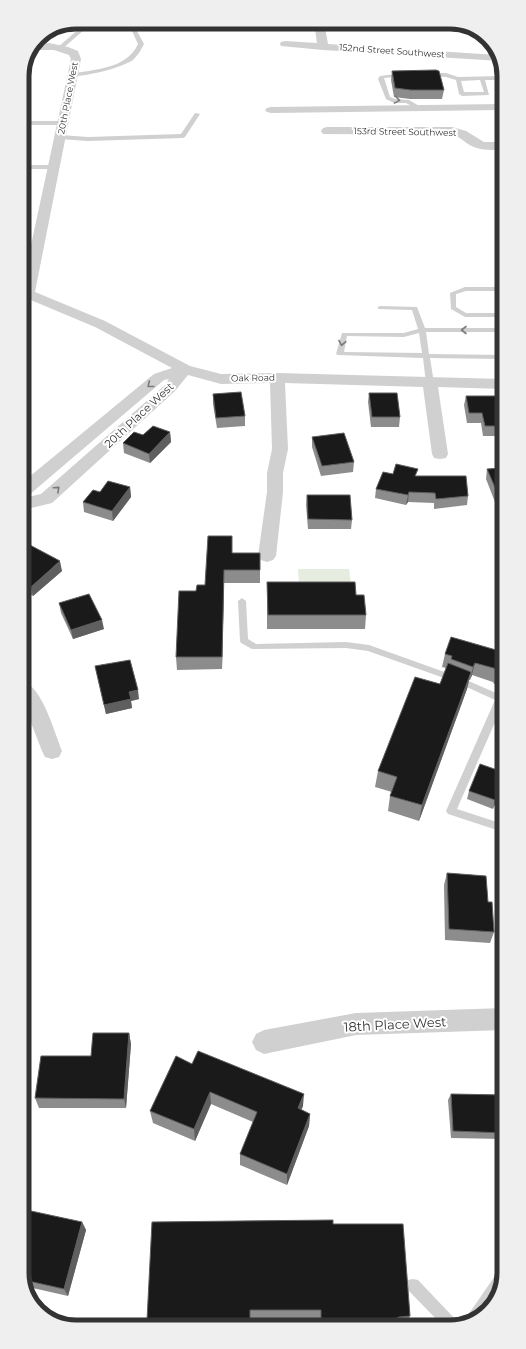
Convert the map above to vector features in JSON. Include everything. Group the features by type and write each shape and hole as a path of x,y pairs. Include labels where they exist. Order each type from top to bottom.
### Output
{"street":[{"path":"320,29 323,47"},
{"name":"152nd Street Southwest","path":"285,44 493,58"},
{"path":"40,46 62,48"},
{"name":"20th Place West","path":"29,276 54,167 76,59 74,53 62,48"},
{"path":"271,110 497,107"},
{"name":"153rd Street Southwest","path":"328,132 452,130 464,133 471,141 481,146 497,146"},
{"name":"Oak Road","path":"29,296 100,324 184,369 221,379 277,378 497,384"},
{"name":"20th Place West","path":"29,486 159,377 184,369"},
{"name":"20th Place West","path":"29,503 46,499 170,388 184,369"},
{"path":"267,556 275,492 275,473 280,450 277,378"},
{"path":"430,383 440,454"},
{"path":"29,696 52,751"},
{"name":"18th Place West","path":"264,1042 356,1024 497,1019"}],"lane":[{"path":"62,48 82,29"},
{"path":"73,75 122,64 137,53 141,44 134,29"},
{"path":"410,75 388,75 382,76 381,79 388,98 394,101 407,101 419,108"},
{"path":"424,75 446,75 458,78 497,78"},
{"path":"458,78 462,94 487,94 482,78"},
{"path":"60,137 88,139 183,136 197,114"},
{"path":"29,123 63,123"},
{"path":"29,167 54,167"},
{"path":"497,289 465,288 453,293 453,308 465,315 497,315"},
{"path":"380,308 415,308 422,330 430,383"},
{"path":"497,330 422,330 404,335 344,334 340,354 497,357"},
{"path":"242,601 244,641 255,647 346,645 369,648 461,681 497,698"},
{"path":"497,711 451,810 497,826"},
{"path":"413,1285 446,1320"},
{"path":"482,1307 495,1288"}],"shaded area":[{"path":"298,569 349,569 351,584 299,584"}],"building":[{"path":"392,71 439,71 444,90 411,90 395,88"},
{"path":"241,392 245,416 216,418 213,394"},
{"path":"369,393 397,393 400,417 372,417"},
{"path":"466,396 497,396 497,426 485,426 482,413 469,413"},
{"path":"153,426 170,432 149,454 123,443 134,432 143,435"},
{"path":"344,433 354,462 322,466 312,437"},
{"path":"396,464 418,469 415,476 466,476 468,496 436,499 435,493 409,492 408,495 376,489 383,472 393,474"},
{"path":"497,468 497,492 487,469"},
{"path":"108,481 130,487 112,511 83,502 93,490 100,492"},
{"path":"307,495 350,495 352,520 308,519"},
{"path":"208,536 232,536 232,553 260,553 260,570 224,570 222,657 176,657 179,591 196,591 197,585 205,585"},
{"path":"29,545 60,561 31,587 29,586"},
{"path":"267,582 355,582 356,595 364,595 366,615 268,615"},
{"path":"89,594 102,620 71,630 59,603"},
{"path":"451,637 497,650 497,669 475,663 473,667 451,659 452,656 445,654"},
{"path":"130,660 138,690 129,692 131,699 104,705 95,666"},
{"path":"448,663 471,672 422,805 390,796 397,777 378,771 415,677 440,684"},
{"path":"480,764 497,770 497,795 495,800 469,791"},
{"path":"447,873 486,876 488,902 492,902 494,932 449,929"},
{"path":"93,1033 129,1033 124,1099 35,1098 41,1056 91,1056"},
{"path":"198,1051 304,1094 298,1108 310,1114 287,1174 240,1154 257,1112 210,1092 194,1129 150,1111 176,1056 192,1064"},
{"path":"451,1094 497,1095 497,1133 453,1131"},
{"path":"31,1211 82,1222 64,1289 30,1281 29,1218"},
{"path":"333,1220 333,1224 403,1224 410,1316 399,1317 392,1320 321,1320 321,1310 250,1310 250,1320 147,1320 152,1222"}]}
